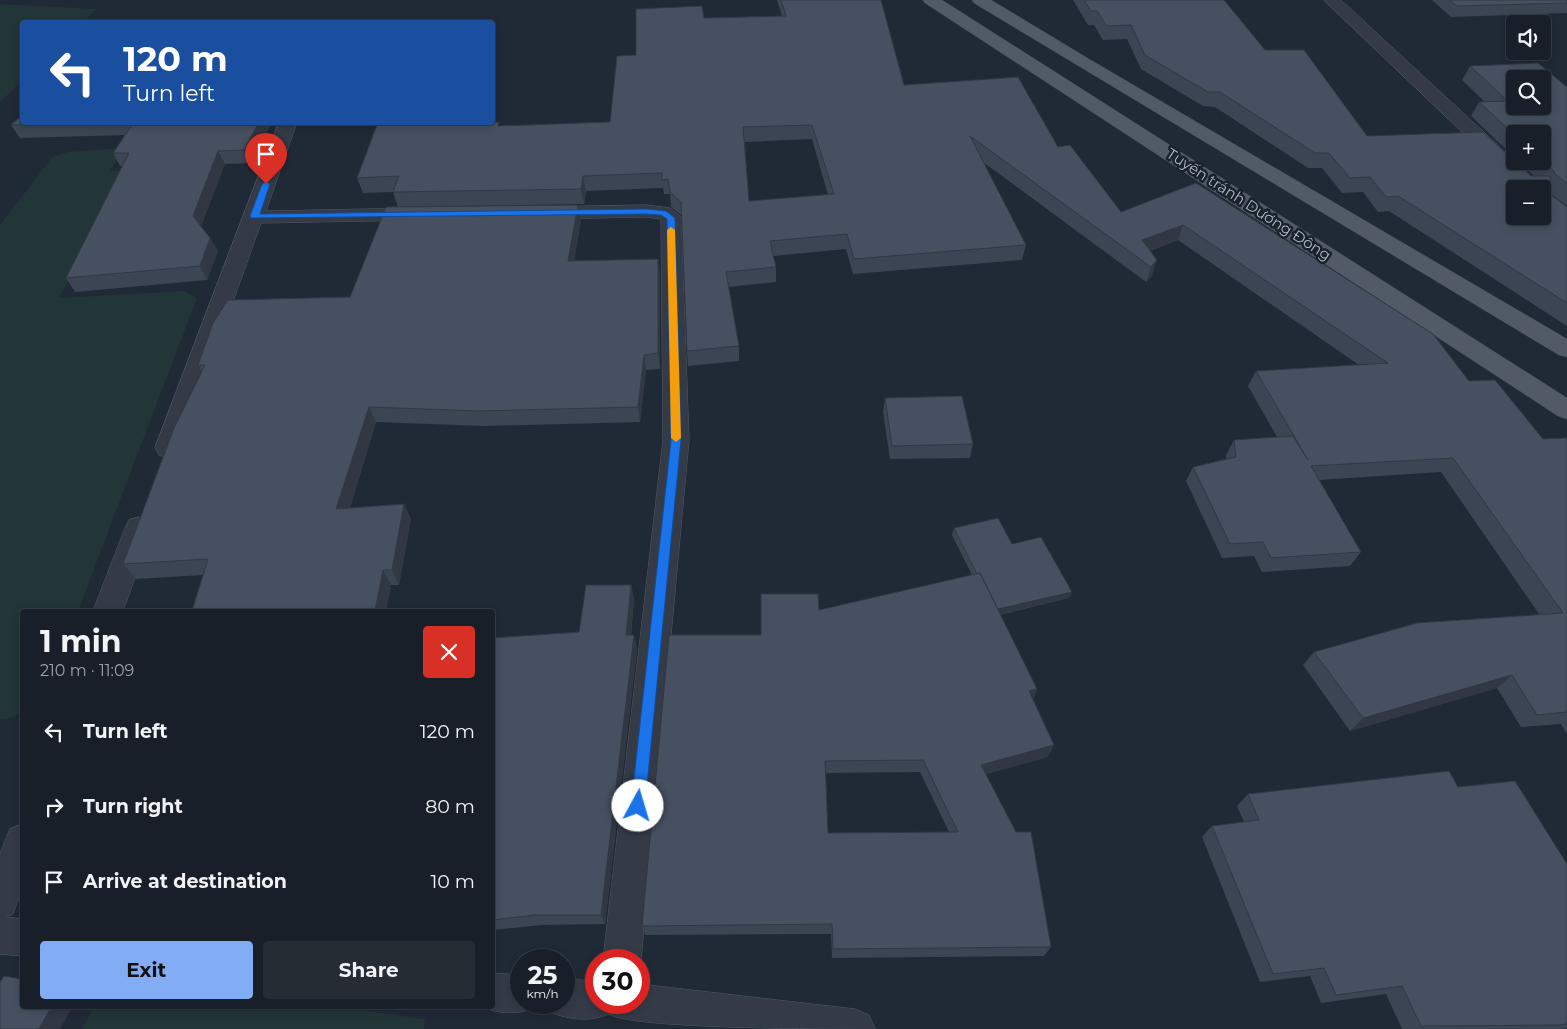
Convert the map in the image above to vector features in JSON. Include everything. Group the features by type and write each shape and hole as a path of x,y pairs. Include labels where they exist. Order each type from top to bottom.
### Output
{"main road":[{"name":"Tuyến tránh Dương Đông","path":"931,0 1567,410"},
{"name":"Tuyến tránh Dương Đông","path":"980,0 1567,349"}],"street":[{"path":"1332,0 1525,180"},
{"path":"162,464 286,125"},
{"path":"519,213 646,211 663,212 671,218 676,440 623,949"},
{"path":"254,216 441,214"},
{"path":"109,609 145,510"},
{"path":"0,901 20,846"},
{"path":"0,935 20,937"},
{"path":"495,992 510,993"},
{"path":"650,1005 855,1029"}],"shaded area":[{"path":"0,4 96,9 85,20 20,20 20,83 0,102"},
{"path":"124,148 110,171 145,171 99,223 59,298 184,291 197,298 79,609 20,609 20,713 7,719 0,719 0,225 53,156 68,152"},
{"path":"92,1009 352,1009 425,1019 424,1029 82,1029"}],"building":[{"path":"781,0 881,0 904,85 1018,77 1058,147 1070,145 1121,212 1196,183 1433,334 1469,381 1495,380 1543,439 1567,438 1567,712 1537,715 1512,675 1363,718 1314,652 1417,623 1563,613 1453,458 1311,466 1361,552 1271,558 1263,542 1230,544 1193,467 1236,457 1234,440 1293,436 1308,460 1256,371 1388,363 1183,225 1142,240 1157,260 1151,267 970,136 1026,245 854,259 847,234 770,241 776,267 726,272 739,346 687,351 681,202 670,192 668,179 662,180 662,173 583,176 581,189 393,192 399,176 357,178 377,125 495,125 495,122 499,122 498,126 610,122 617,56 636,55 636,9 702,6 704,18 786,16","holes":["812,125 834,194 749,201 743,127"]},
{"path":"1084,0 1224,0 1265,50 1304,50 1367,136 1483,132 1506,153 1506,170 1524,170 1531,176 1550,176 1550,180 1506,180 1506,225 1551,225 1551,195 1567,207 1567,303 1398,196 1386,197 1370,177 1350,178 1329,153 1315,153 1220,92 1208,92 1145,55 1131,25 1107,26 1097,11 1091,11"},
{"path":"1449,0 1567,0 1567,3 1457,6"},
{"path":"1538,63 1546,70 1506,70 1506,99 1470,66"},
{"path":"1551,74 1567,87 1567,183 1556,175 1551,168 1551,125 1506,125 1506,127 1479,102 1506,101 1506,115 1551,115"},
{"path":"20,117 20,125 11,125"},
{"path":"132,125 257,125 244,150 218,151 193,216 210,238 200,266 66,278 129,153 113,153"},
{"path":"578,205 568,261 658,259 658,353 644,355 638,407 479,411 369,407 336,509 404,504 392,570 383,570 375,609 193,609 208,559 123,564 174,428 205,365 198,365 213,323 228,300 350,297 386,207"},
{"path":"962,396 973,444 892,446 885,398"},
{"path":"998,518 1012,544 1041,537 1072,592 998,609 980,573 977,574 954,528"},
{"path":"980,573 1037,689 1029,691 1054,745 981,765 1016,832 1031,832 1051,947 833,949 832,924 642,926 669,635 761,635 761,594 818,594 819,610","holes":["923,760 958,832 828,833 825,761"]},
{"path":"586,585 631,585 626,635 634,635 601,915 536,915 495,920 495,638 579,632"},
{"path":"1449,771 1458,787 1515,781 1567,864 1567,1024 1421,1026 1402,986 1336,995 1324,968 1273,974 1212,826 1259,820 1248,794"},
{"path":"4,976 20,979 20,1009 50,1009 39,1029 0,1029 0,982"}],"slow traffic":[{"path":"671,230 676,438"}],"route":[{"path":"266,184 254,216 646,211 663,212 671,218 676,440 638,806"}]}
